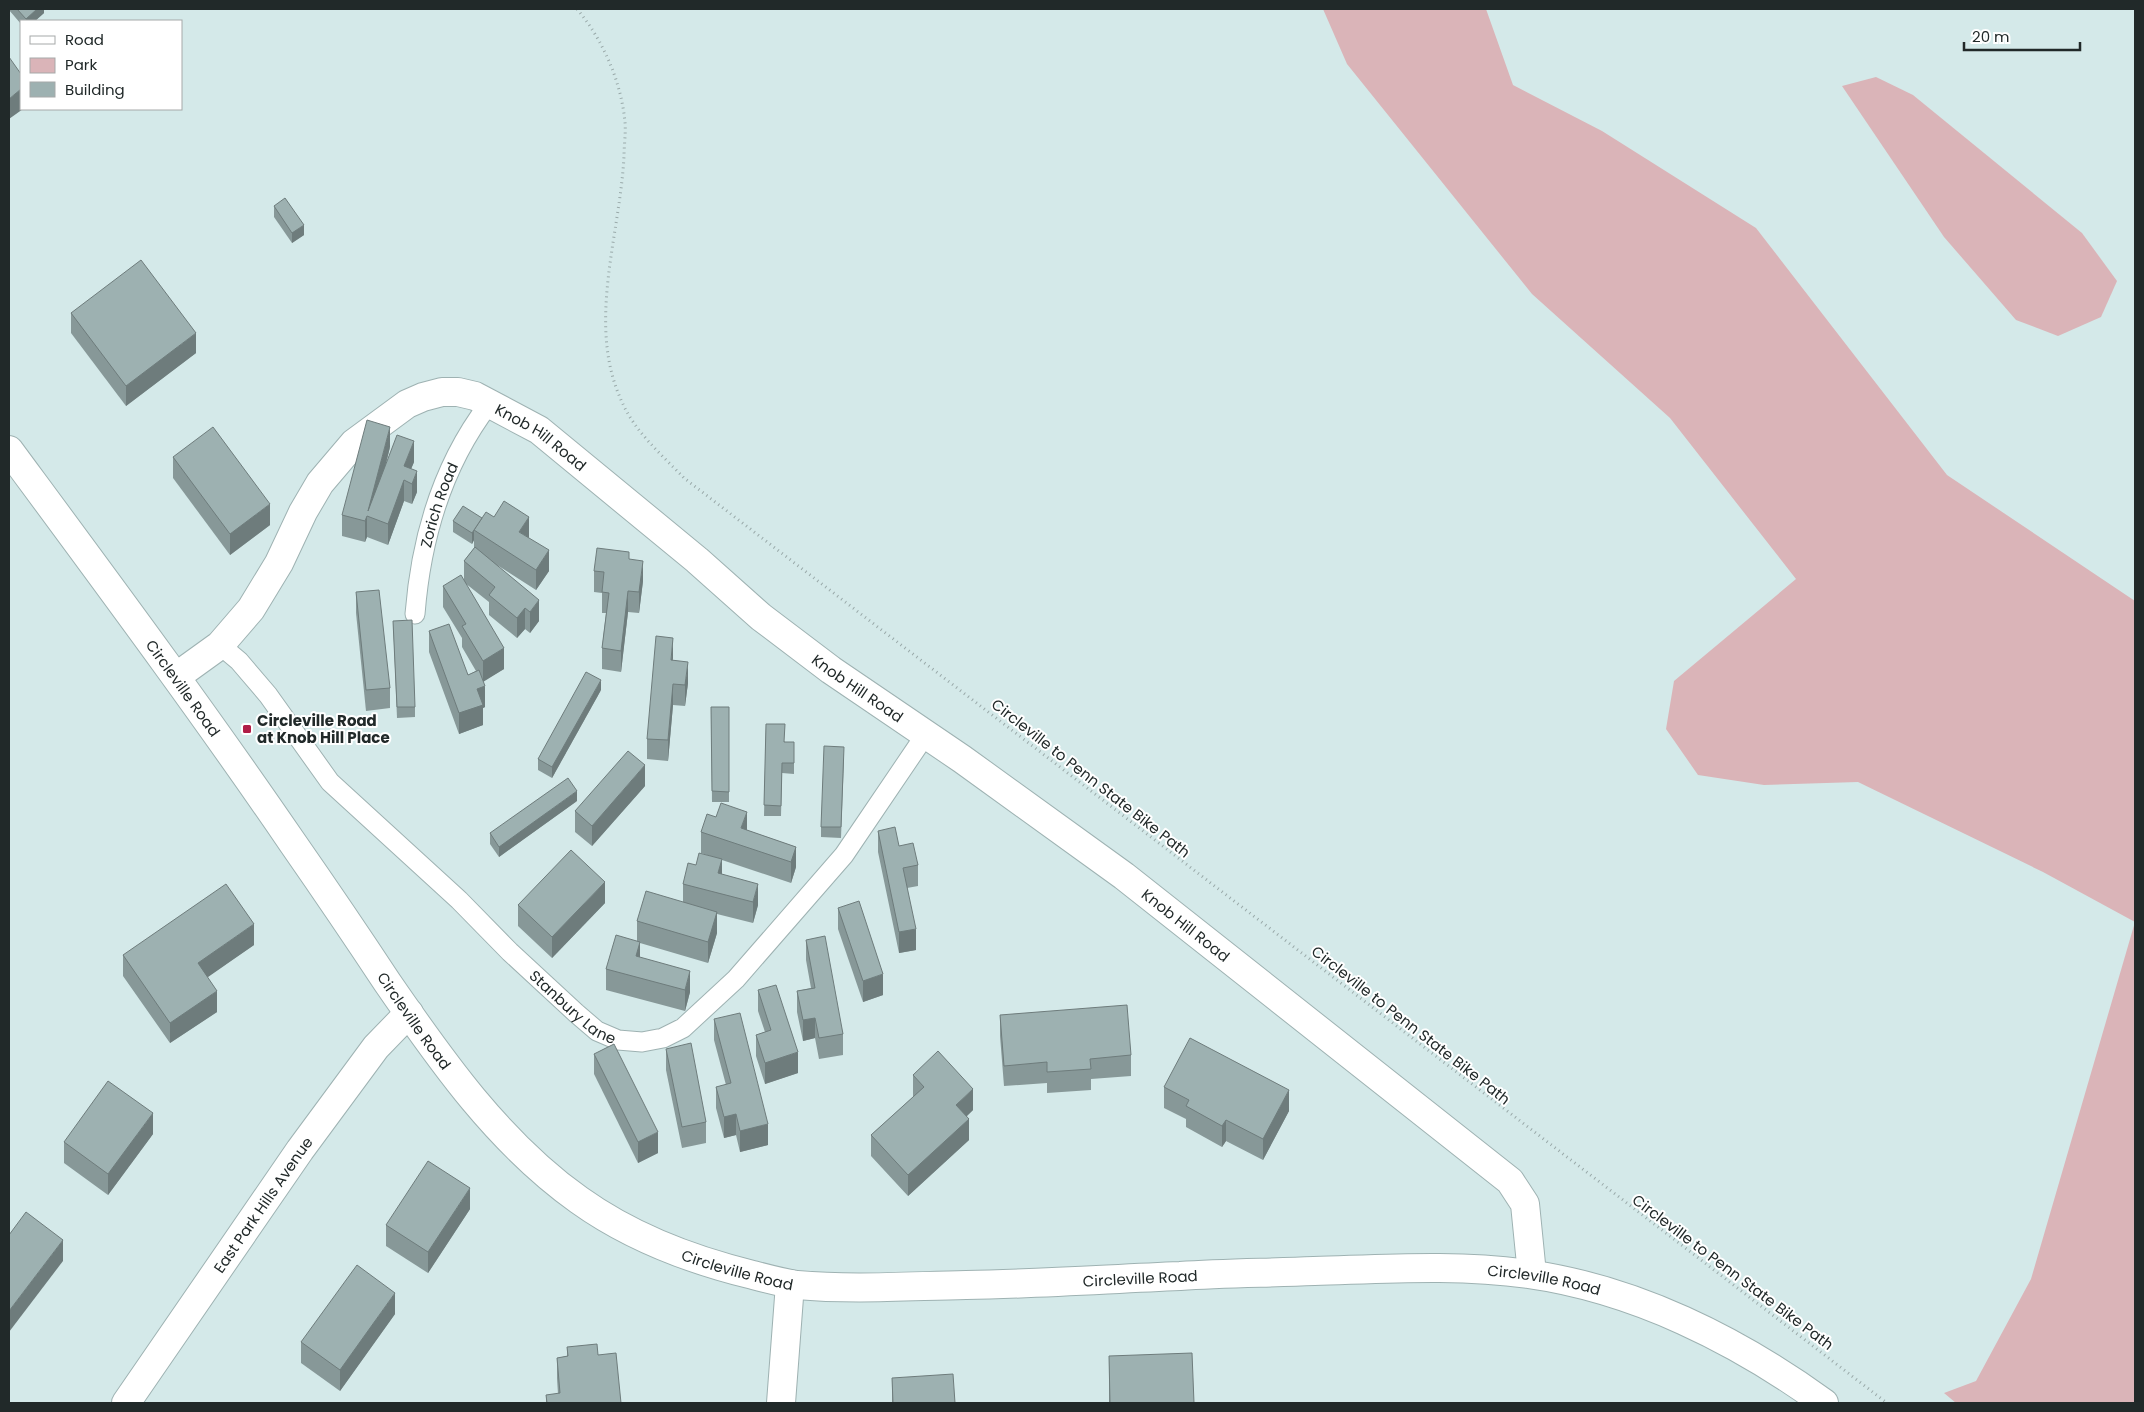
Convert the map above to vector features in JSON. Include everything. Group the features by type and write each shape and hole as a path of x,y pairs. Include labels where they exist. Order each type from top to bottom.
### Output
{"street":[{"name":"Knob Hill Road","path":"177,676 220,645 251,610 280,563 303,512 320,483 354,443 407,404 423,397 442,392 458,392 476,396 539,430 697,560 761,617 831,670 926,734 1124,876 1510,1181 1525,1204 1532,1274"},
{"name":"Circleville Road","path":"9,450 177,676 453,1074 492,1122 538,1168 582,1202 627,1230 674,1252 726,1269 790,1284 838,1287 1016,1285 1178,1276 1411,1267 1491,1270 1532,1274 1616,1295 1670,1314 1723,1340 1770,1367 1824,1403"},
{"name":"East Park Hills Avenue","path":"126,1403 300,1150 376,1047 409,1013"},
{"path":"781,1403 790,1284"}],"lane":[{"name":"Zorich Road","path":"414,614 418,577 425,544 454,458 472,427 489,404"},
{"name":"Stanbury Lane","path":"220,645 239,661 268,695 330,782 459,900 510,952 597,1031 618,1040 642,1042 662,1038 683,1028 736,980 844,855 926,734"}],"path":[{"name":"Circleville to Penn State Bike Path","path":"577,9 590,25 603,50 619,89 625,123 623,172 608,278 606,327 609,362 622,402 641,433 684,478 1887,1403"}],"green space":[{"path":"1323,9 1486,9 1513,85 1602,131 1756,228 1947,475 2135,601 2135,922 2043,872 1858,782 1764,785 1698,775 1666,729 1674,681 1796,579 1670,418 1532,294 1347,64"},
{"path":"1876,77 1913,95 2082,233 2117,281 2101,317 2058,336 2016,320 1944,237 1842,86"},
{"path":"2135,922 2135,1403 1956,1403 1944,1393 1976,1381 2031,1279"}],"building":[{"path":"17,9 37,9 26,19"},
{"path":"9,57 20,73 20,90 9,99"},
{"path":"285,198 304,225 292,233 274,206"},
{"path":"141,260 196,333 126,386 71,313"},
{"path":"367,420 390,427 368,511 397,435 414,441 404,466 417,471 412,484 404,480 388,524 367,516 365,521 342,515"},
{"path":"213,427 270,504 230,534 173,457"},
{"path":"504,501 529,517 519,532 549,550 536,570 474,530 486,512 494,517"},
{"path":"463,506 482,518 472,533 453,521"},
{"path":"475,547 539,600 530,612 525,608 517,618 489,595 495,587 464,561"},
{"path":"597,548 629,552 629,559 643,561 639,592 628,591 621,651 602,648 609,593 602,592 604,572 594,571"},
{"path":"461,575 504,648 483,661 462,626 466,624 443,586"},
{"path":"379,590 390,688 366,690 356,592"},
{"path":"412,620 415,707 397,707 393,621"},
{"path":"449,624 468,675 479,670 485,686 477,689 483,705 459,713 429,631"},
{"path":"656,636 673,638 671,660 688,662 685,685 673,684 668,740 647,739"},
{"path":"586,672 601,680 552,767 538,759"},
{"path":"711,707 729,707 729,792 712,791"},
{"path":"766,724 785,724 784,742 794,742 794,763 782,763 781,806 764,805"},
{"path":"824,746 844,747 841,827 821,827"},
{"path":"628,751 645,765 592,826 575,811"},
{"path":"568,778 577,791 499,847 490,833"},
{"path":"721,803 747,812 741,828 796,847 791,862 701,832 707,814 716,817"},
{"path":"895,827 899,846 913,843 918,865 903,868 916,929 899,932 878,831"},
{"path":"571,850 605,882 552,937 518,905"},
{"path":"699,853 722,859 718,873 758,884 753,902 683,884 688,863 696,865"},
{"path":"226,884 254,924 198,963 217,991 170,1023 123,955"},
{"path":"646,891 717,912 708,942 637,921"},
{"path":"859,901 883,974 863,981 838,908"},
{"path":"616,935 640,942 636,956 690,971 685,990 606,969"},
{"path":"825,936 843,1034 819,1038 815,1018 803,1020 797,991 815,988 806,940"},
{"path":"776,985 798,1052 765,1063 756,1035 771,1030 758,990"},
{"path":"1127,1005 1131,1055 1090,1059 1091,1069 1047,1072 1047,1062 1004,1066 1000,1015"},
{"path":"740,1013 768,1124 740,1131 736,1114 724,1117 716,1087 731,1083 714,1019"},
{"path":"1190,1038 1289,1090 1263,1139 1226,1120 1222,1126 1186,1106 1189,1100 1164,1087"},
{"path":"691,1043 706,1122 682,1127 666,1049"},
{"path":"614,1044 658,1132 638,1142 594,1054"},
{"path":"938,1051 973,1089 956,1105 969,1119 908,1175 871,1135 924,1087 913,1075"},
{"path":"108,1081 153,1113 108,1174 64,1142"},
{"path":"428,1161 470,1188 428,1252 386,1225"},
{"path":"26,1212 63,1240 9,1311 9,1235"},
{"path":"357,1265 395,1293 340,1370 301,1342"},
{"path":"597,1344 598,1355 616,1353 621,1403 547,1403 546,1395 560,1393 557,1358 568,1356 567,1347"},
{"path":"1192,1353 1194,1403 1110,1403 1109,1356"},
{"path":"953,1374 955,1403 893,1403 892,1378"}],"place":[{"name":"Circleville Road at Knob Hill Place","path":"247,729"}]}
